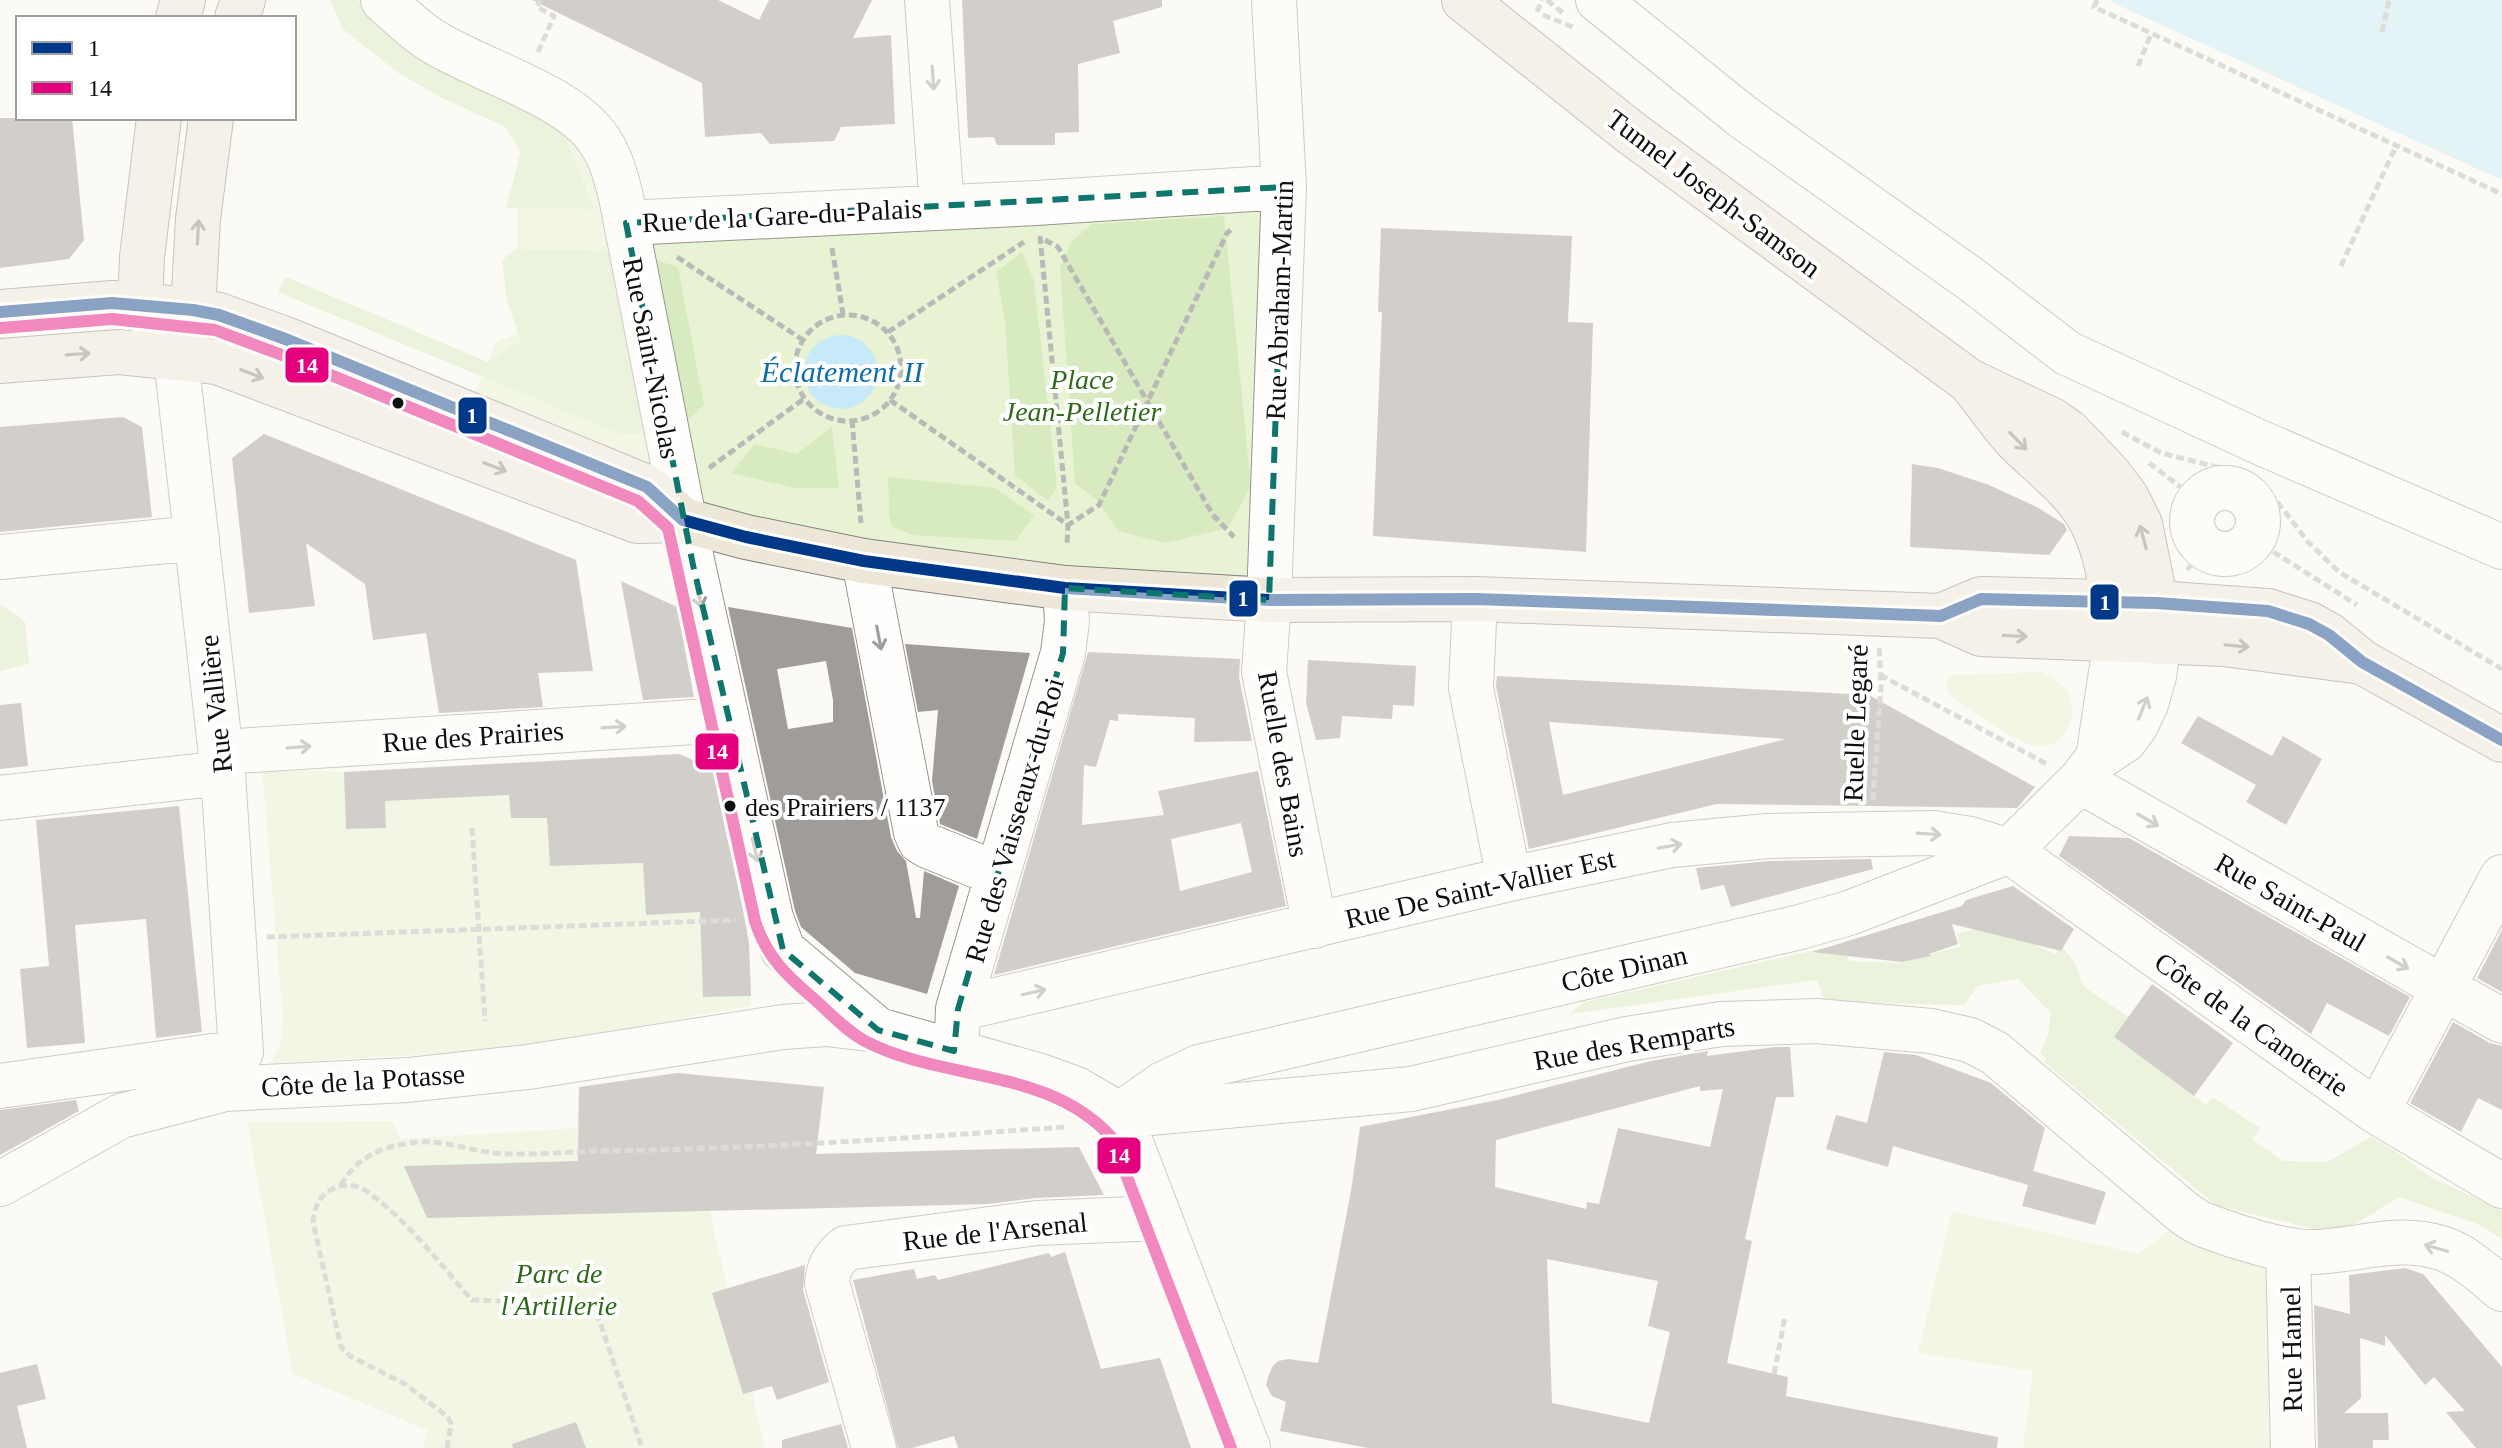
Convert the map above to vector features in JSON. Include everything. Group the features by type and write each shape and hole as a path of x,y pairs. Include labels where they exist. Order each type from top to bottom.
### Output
{"main road":[{"name":"Tunnel Joseph-Samson","path":"1464,0 1630,132 1969,381 2012,435 2064,485 2086,513 2136,622"},
{"path":"159,120 142,257 140,304 176,358"},
{"path":"176,358 193,310 198,219 211,120"},
{"path":"0,312 104,303 140,304 219,315 288,340 647,487 683,520"},
{"path":"0,361 119,352 217,362 637,521 683,520 746,537 863,542 1065,588 1269,600 1475,599 1941,616 1981,599 2136,622 2268,611 2291,617 2329,635 2362,662 2502,740"}],"street":[{"name":"Rue de la Gare-du-Palais","path":"383,0 443,48 561,106 583,122 599,139 613,166 626,223 1284,187"},
{"path":"927,0 942,207"},
{"name":"Rue Abraham-Martin","path":"1269,600 1284,187 1274,0"},
{"path":"1587,14 1754,125 1972,280 2067,353 2259,442 2502,547"},
{"name":"Rue Saint-Nicolas","path":"626,223 683,520 777,934"},
{"name":"Rue Vallière","path":"0,1086 241,1052 222,763 176,358"},
{"path":"0,557 197,538"},
{"path":"863,542 916,832 920,841 928,846 997,874"},
{"name":"Rue des Vaisseaux-du-Roi","path":"956,1030 997,874 1063,653 1067,621 1065,588"},
{"path":"1475,599 1471,688 1509,879"},
{"name":"Ruelle des Bains","path":"1269,600 1264,672 1315,926"},
{"path":"2089,770 2136,622"},
{"name":"Rue des Prairies","path":"0,798 222,763 726,720"},
{"name":"Côte Dinan","path":"1118,1116 1171,1079 1199,1067 1800,927 1873,904 2009,851 2089,770"},
{"name":"Rue Saint-Paul","path":"2089,770 2443,989 2502,1021"},
{"name":"Rue De Saint-Vallier Est","path":"956,1030 1315,926 1509,879 1700,841 1933,833 1970,839 2009,851"},
{"name":"Côte de la Canoterie","path":"2009,851 2377,1112 2502,1186"},
{"path":"2377,1112 2502,877"},
{"path":"777,934 878,1030 956,1030 1076,1089 1118,1116 1248,1448"},
{"name":"Côte de la Potasse","path":"744,1032 768,1017 782,1000 787,974 777,934"},
{"name":"Rue des Remparts","path":"1118,1116 1411,1089 1627,1039 1721,1024 1816,1021 1931,1031 1970,1040 1995,1053 2187,1216 2205,1226 2288,1251 2313,1252 2390,1242 2443,1248 2471,1263 2502,1289"},
{"name":"Côte de la Potasse","path":"0,1184 121,1116 225,1089 408,1080 528,1067 744,1032 826,1024 878,1030"},
{"name":"Rue de l'Arsenal","path":"874,1448 827,1283 834,1258 846,1248 1037,1223 1159,1218"},
{"name":"Rue Hamel","path":"2288,1251 2293,1448"}],"path":[{"path":"537,55 554,16 537,7 540,0"},
{"path":"1546,0 1537,12 1587,14"},
{"path":"2097,0 2094,7 2502,194"},
{"path":"2382,32 2389,0"},
{"path":"2138,66 2151,33"},
{"path":"2341,266 2396,146"},
{"path":"1068,525 1099,505 1227,233 1242,221"},
{"path":"1039,229 1068,525 1067,545"},
{"path":"888,332 1019,243 1040,237 1058,247 1213,515 1234,537"},
{"path":"832,246 843,314"},
{"path":"675,255 803,340"},
{"path":"843,314 875,322 888,332 897,346 901,363 900,380 890,400 871,416 852,420 831,418 817,411 805,398 796,376 795,362 803,340 814,327 843,314"},
{"path":"704,472 805,398"},
{"path":"890,400 1068,525"},
{"path":"852,420 863,542"},
{"path":"2253,539 2357,605"},
{"name":"Ruelle Legaré","path":"1871,833 1880,675 1878,614"},
{"path":"1880,675 2089,770"},
{"path":"472,828 485,1021"},
{"path":"234,939 479,929 777,934"},
{"path":"341,1185 365,1156 413,1142 496,1153 620,1151 819,1144 1065,1127"},
{"path":"447,1448 451,1424 448,1417 405,1384 350,1356 341,1347 313,1222 315,1205 327,1192 341,1185 355,1186 368,1192 406,1226 472,1300 594,1304 642,1448"},
{"path":"1774,1374 1785,1317"}],"highlighted area":[{"path":"1284,187 1269,600 1065,588 1063,653 958,1009 954,1051 878,1030 783,950 693,565 626,223"}],"green space":[{"path":"330,0 357,0 564,133 594,209 506,208 521,151 504,126 440,97 397,72 343,29"},
{"name":"Place Jean-Pelletier","path":"561,106 626,222 1284,187 1269,600 746,537 463,414 496,342 516,334 518,160 530,121"},
{"path":"1224,216 1251,486 1228,528 1166,543 1118,531 1096,499 1075,484 1060,267 1071,242 1092,224"},
{"path":"515,249 610,251 656,435 618,433 278,292 286,277 488,362 521,341 507,301 502,260"},
{"path":"1022,252 1034,281 1057,487 1048,501 1015,475 1005,321 996,272"},
{"path":"656,260 678,267 704,405 688,420 668,406"},
{"path":"832,427 839,488 796,488 731,473 755,444 797,454"},
{"path":"888,477 995,488 1034,515 1015,541 912,535 892,526"},
{"path":"0,604 25,622 29,664 0,671"},
{"path":"2042,672 2066,690 2072,711 2063,735 2054,743 2044,746 2022,741 2000,729 1958,702 1947,687 1948,678 1953,675"},
{"path":"262,769 344,772 347,829 386,828 385,801 509,795 511,818 547,818 550,866 643,863 646,914 742,910 749,941 701,944 703,997 751,996 750,1006 506,1050 271,1063 280,1046 283,1018"},
{"path":"1994,926 2055,954 2062,946 2076,965 2083,986 2129,1017 2115,1038 2206,1105 2213,1097 2260,1128 2252,1139 2282,1161 2327,1162 2371,1137 2432,1178 2502,1210 2502,1239 2480,1225 2399,1197 2355,1224 2324,1231 2217,1206 2045,1063 2046,1058 2040,1054 2048,1034 2051,1013 2018,979 1978,986 1964,1005 1825,1002 1817,980 1569,1014 1584,1002 1842,944 1849,961 1901,963 1960,946 1957,933"},
{"name":"Parc de l'Artillerie","path":"677,1073 765,1448 423,1448 427,1430 293,1374 247,1122 392,1121 400,1139 577,1128 579,1087"},
{"path":"1952,1211 2139,1254 2187,1216 2288,1251 2284,1448 2023,1448 2033,1371 1918,1353"}],"water":[{"path":"2502,0 2502,180 2111,2"},
{"name":"Éclatement II","path":"841,335 862,341 872,351 878,372 872,393 862,403 841,409 820,403 810,393 804,372 810,351 820,341"}],"building":[{"path":"532,0 718,0 759,20 769,0 872,0 853,38 891,35 895,124 841,127 834,141 770,144 761,133 705,137 702,83"},
{"path":"962,0 1162,0 1162,7 1113,21 1120,53 1078,64 1079,132 1055,133 1055,145 997,145 994,137 968,138"},
{"path":"0,118 72,120 84,240 69,259 0,268"},
{"path":"1381,228 1572,236 1568,322 1593,323 1586,552 1373,536 1382,312 1378,312"},
{"path":"123,417 142,427 152,517 0,532 0,427"},
{"path":"264,434 576,560 593,671 538,673 543,707 439,713 426,633 373,640 365,584 306,543 315,606 249,613 232,458"},
{"path":"1912,464 1938,468 1989,485 2037,507 2064,524 2067,530 2049,555 1910,547"},
{"path":"621,581 677,607 694,697 643,700"},
{"path":"728,607 852,628 891,837 906,861 916,918 920,918 924,871 959,886 927,994 855,973 801,927","holes":["826,661 833,700 833,722 788,729 777,669"]},
{"path":"905,644 1030,653 977,839 940,824 932,781 938,710 918,712"},
{"path":"1088,652 1240,659 1239,677 1252,741 1194,742 1195,718 1118,714 1118,721 1110,720 1096,767 1084,765 1082,825 1164,815 1158,791 1258,771 1286,906 994,975","holes":["1241,823 1252,872 1180,891 1171,839"]},
{"path":"1308,660 1416,666 1414,706 1393,705 1392,719 1342,716 1340,738 1316,740 1306,703"},
{"path":"1497,676 1869,695 2035,787 2017,808 1717,804 1529,849 1496,686","holes":["1549,722 1786,739 1563,795"]},
{"path":"21,703 28,766 0,769 0,705"},
{"path":"2198,716 2272,756 2283,736 2322,759 2286,825 2246,802 2256,785 2181,743"},
{"path":"679,754 712,768 749,943 751,996 703,997 700,912 646,915 643,863 550,866 547,818 511,818 509,795 385,801 386,828 346,829 344,772"},
{"path":"179,806 202,1032 156,1038 146,919 75,925 85,1043 27,1048 20,969 49,966 36,820"},
{"path":"2069,836 2129,838 2410,997 2389,1036 2327,1003 2311,1034 2059,856"},
{"path":"1871,859 1873,869 1731,907 1724,885 1701,890 1696,868 1769,861"},
{"path":"2013,886 2074,929 2061,951 1952,924 1958,944 1929,954 1931,956 1902,962 1812,952 1962,906 1966,900"},
{"path":"2502,930 2502,992 2477,978"},
{"path":"2152,984 2233,1043 2194,1096 2114,1037"},
{"path":"2453,1022 2490,1043 2502,1046 2502,1110 2478,1098 2461,1132 2410,1103"},
{"path":"1790,1047 1794,1097 1776,1097 1745,1239 1752,1241 1727,1363 1788,1377 1786,1396 1998,1437 1997,1448 1368,1448 1280,1431 1286,1402 1272,1396 1266,1385 1272,1367 1278,1361 1288,1359 1318,1363 1360,1127 1498,1100 1651,1061 1708,1051 1707,1056","holes":["1700,1086 1700,1091 1723,1089 1710,1147 1618,1128 1599,1204 1587,1202 1586,1209 1495,1187 1496,1140","1547,1259 1658,1281 1648,1326 1670,1332 1649,1423 1552,1403"]},
{"path":"1884,1052 1916,1055 1991,1083 2045,1128 2033,1171 2106,1192 2095,1225 2022,1206 2028,1185 1893,1146 1888,1167 1826,1149 1836,1115 1867,1123"},
{"path":"677,1073 824,1087 816,1154 1079,1147 1104,1195 988,1204 427,1218 404,1166 578,1161 579,1087"},
{"path":"76,1100 79,1111 0,1155 0,1110"},
{"path":"1065,1252 1101,1369 1160,1358 1191,1448 958,1448 954,1436 912,1448 898,1448 853,1280 914,1269 917,1279 935,1275 938,1280 1049,1253 1051,1257"},
{"path":"805,1265 803,1290 829,1382 777,1400 772,1386 743,1394 712,1293"},
{"path":"2405,1268 2423,1274 2502,1367 2502,1448 2476,1448 2446,1412 2465,1411 2434,1377 2425,1385 2385,1335 2385,1346 2360,1338 2361,1398 2344,1413 2388,1413 2389,1440 2373,1440 2373,1448 2318,1448 2314,1305 2350,1314 2349,1275"},
{"path":"37,1364 46,1399 17,1406 27,1448 0,1448 0,1373"},
{"path":"576,1422 586,1448 513,1448 512,1444"},
{"path":"841,1424 848,1448 782,1448 782,1440"}],"transit line":[{"name":"1","path":"0,312 112,303 219,315 288,340 647,487 683,520 746,537 864,561 1065,588 1269,600 1475,599 1941,616 1981,599 2156,603 2268,611 2309,624 2329,635 2362,662 2502,740"},
{"name":"14","path":"1,328 112,319 215,330 638,501 668,528 755,921 771,955 844,1027 865,1041 895,1054 1027,1087 1058,1099 1086,1115 1112,1138 1231,1448"}],"place":[{"name":"des Prairiers / 1137","path":"730,806"}]}
